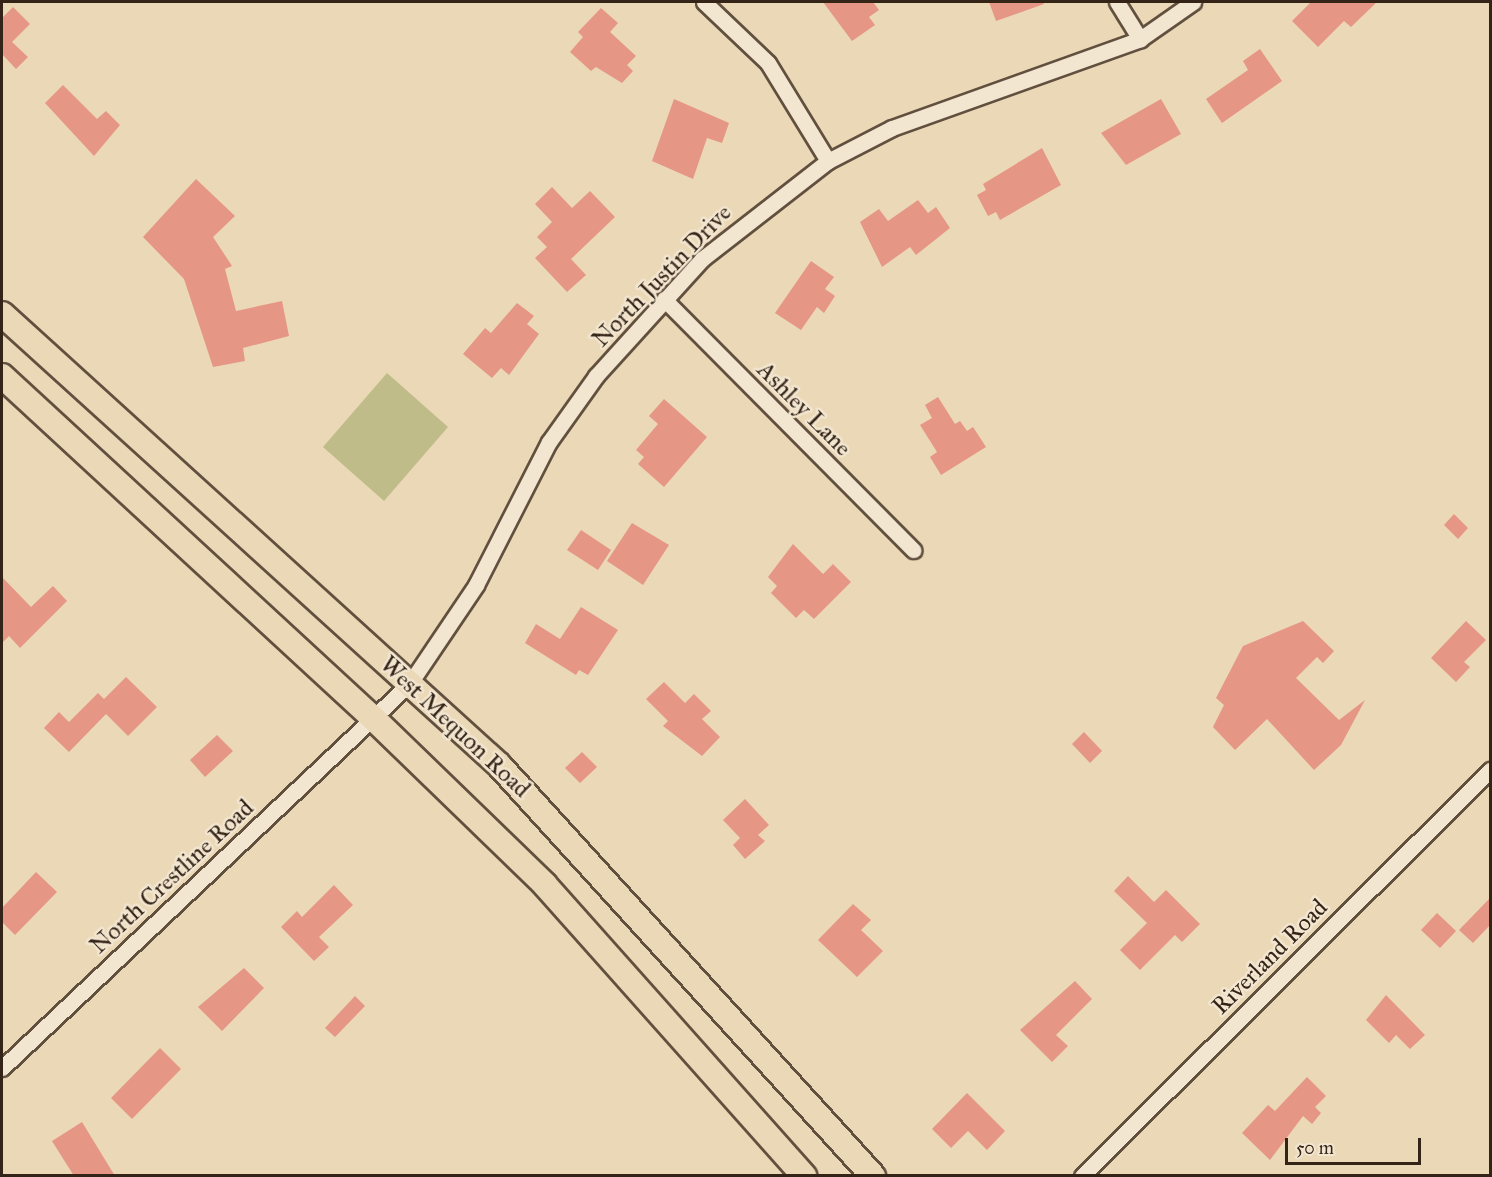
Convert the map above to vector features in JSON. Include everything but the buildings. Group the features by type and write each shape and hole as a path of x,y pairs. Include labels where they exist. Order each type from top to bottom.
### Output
{"main road":[{"name":"West Mequon Road","path":"2,314 499,765 612,883 873,1176"},
{"name":"West Mequon Road","path":"2,376 374,719 568,910 804,1176"}],"street":[{"path":"704,2 768,63 828,161"},
{"path":"1117,2 1140,39"},
{"name":"North Justin Drive","path":"374,719 410,682 476,585 549,442 596,376 664,299 751,216 828,161 892,128 1140,39 1193,2"},
{"name":"Ashley Lane","path":"664,299 913,550"},
{"name":"North Crestline Road","path":"2,1068 374,719"},
{"name":"Riverland Road","path":"1082,1176 1491,770"}],"shaded area":[{"path":"387,373 448,427 384,501 323,447"}]}
